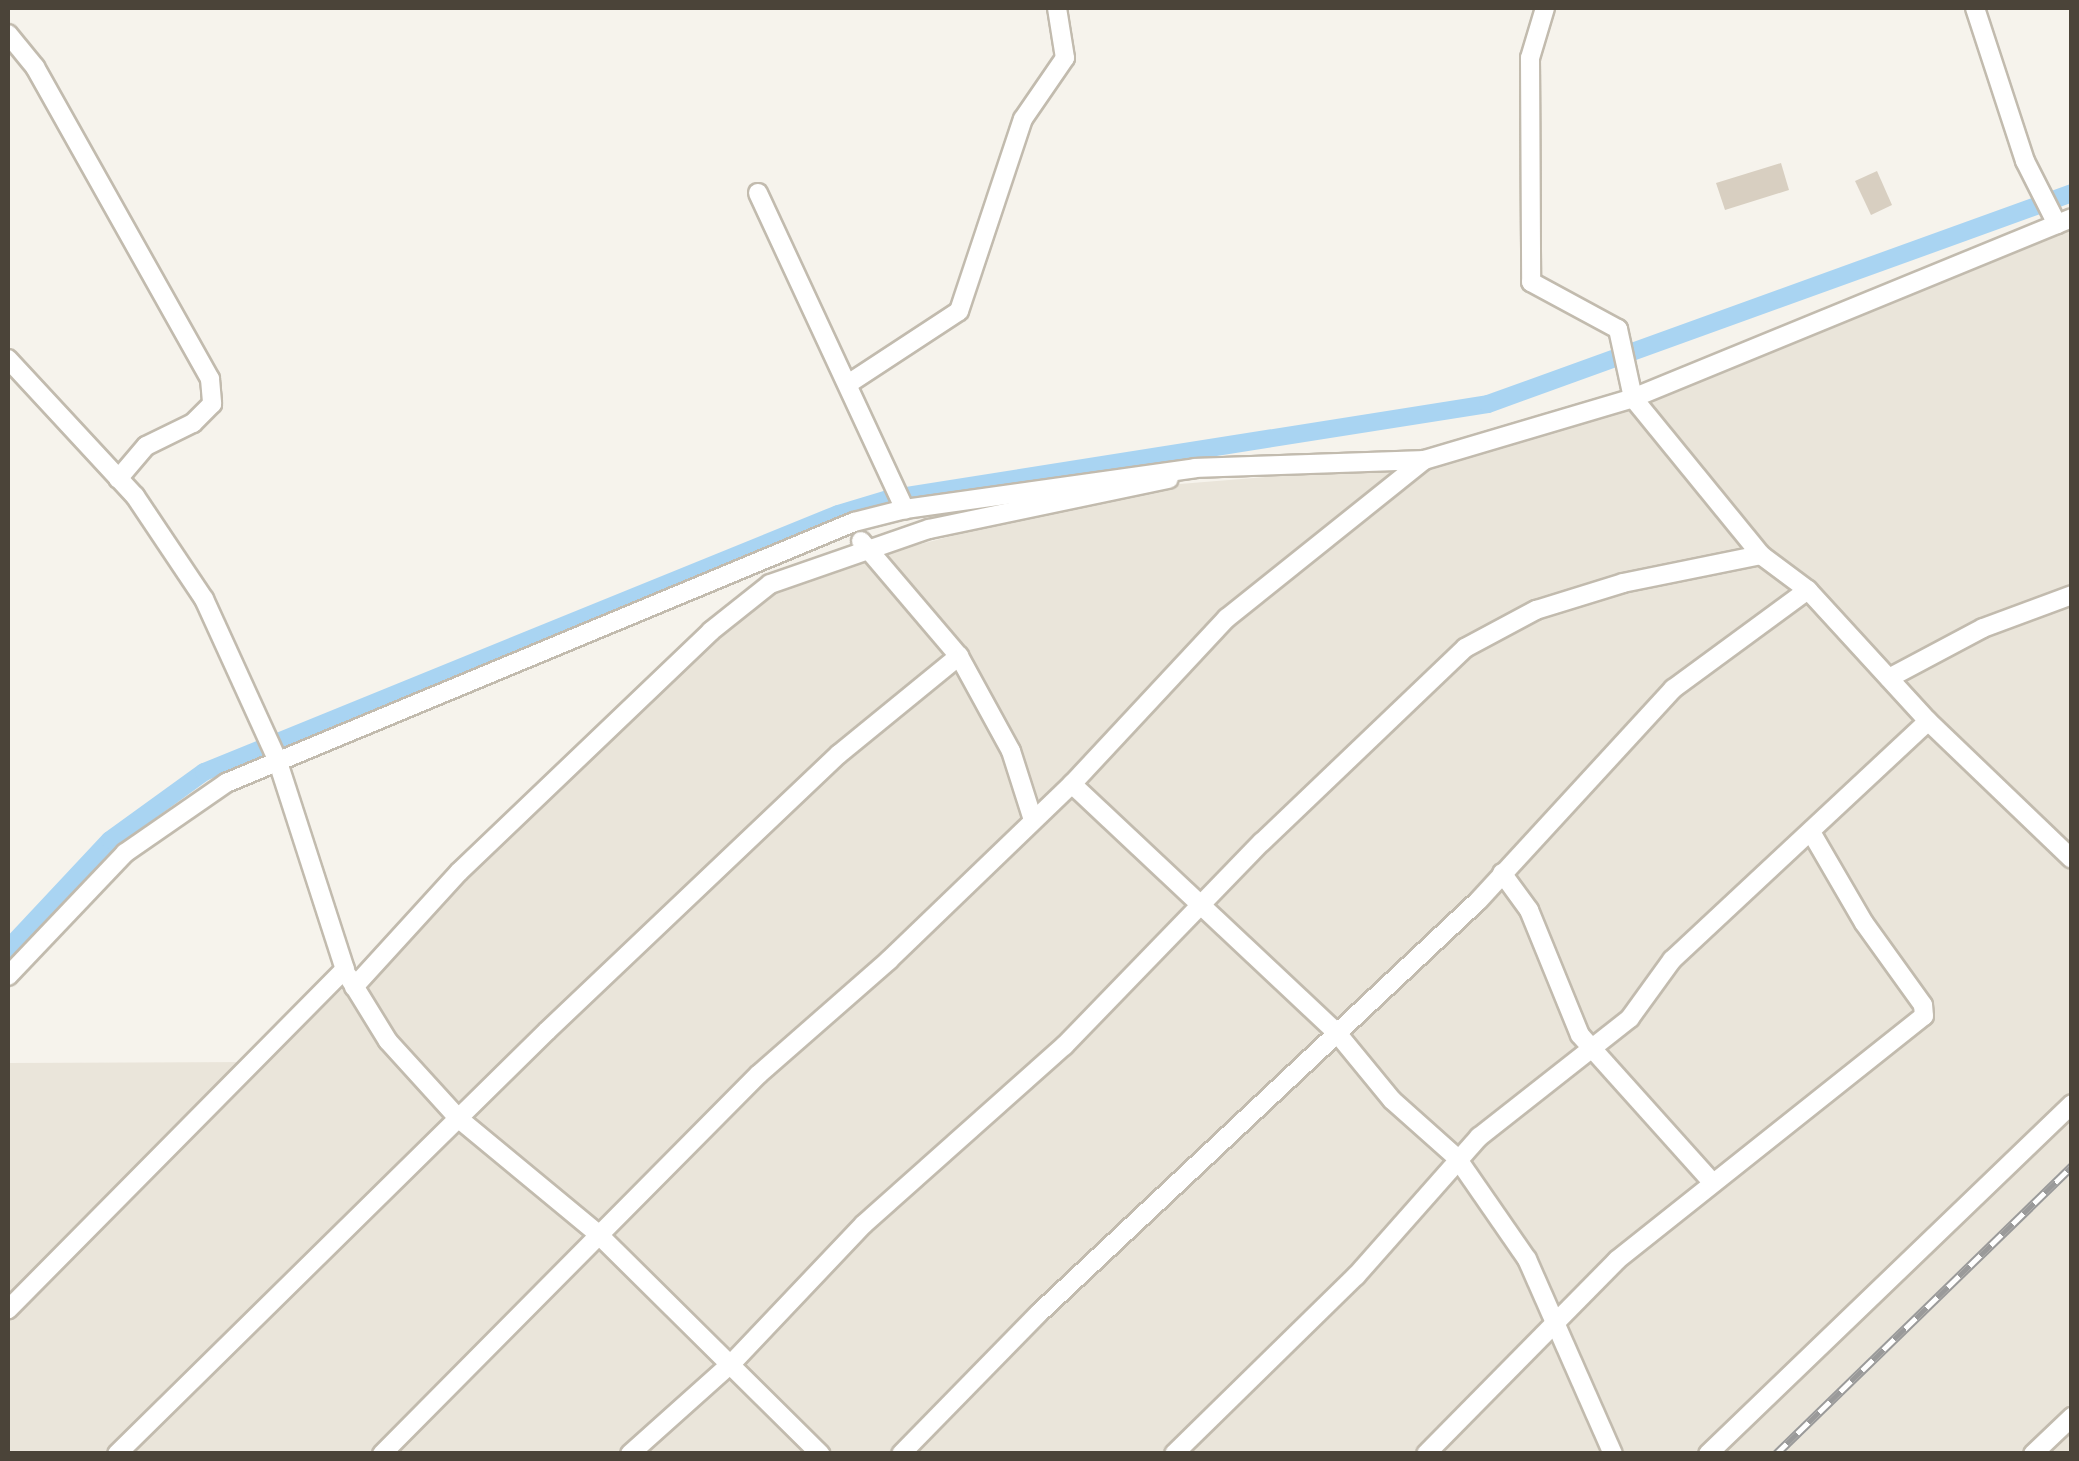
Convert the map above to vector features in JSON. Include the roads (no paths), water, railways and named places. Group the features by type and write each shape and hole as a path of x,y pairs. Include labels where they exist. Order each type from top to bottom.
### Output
{"street":[{"path":"851,382 959,311 1023,119 1065,58 1056,8"},
{"path":"1545,8 1530,58 1528,275 1539,290 1623,334 1634,398 1761,555 1808,590 1928,721 2072,860"},
{"path":"8,976 153,830 276,759 854,522 905,509 1195,468 1424,460 1634,398 2064,221 2024,161 1975,8"},
{"path":"8,34 34,67 210,379 212,404 192,422 146,446 118,478"},
{"path":"758,193 851,382 905,509"},
{"path":"8,359 118,478 195,582 276,759 345,969 388,1041 458,1118 598,1234 733,1362 820,1454"},
{"path":"382,1454 598,1234 1032,817 1072,784 1226,618 1424,460"},
{"path":"354,987 459,872 730,613 770,584 864,547 1000,514 1145,488 1195,468"},
{"path":"854,522 864,547 909,590 960,656 1011,751 1032,817"},
{"path":"630,1454 733,1362 864,1224 1064,1046 1204,907 1262,842 1464,648 1536,610 1623,582 1761,555"},
{"path":"901,1454 1502,873 1674,689 1808,590"},
{"path":"1889,678 1982,628 2072,595"},
{"path":"117,1454 458,1118 839,754 960,656"},
{"path":"1174,1454 1356,1276 1457,1158 1630,1018 1672,960 1928,721"},
{"path":"1072,784 1337,1032 1392,1100 1457,1158 1506,1224 1557,1319 1613,1454"},
{"path":"1426,1454 1557,1319 1712,1182 1926,1011 1864,923 1811,832"},
{"path":"1502,873 1529,910 1593,1051 1712,1182"},
{"path":"8,1309 345,969"},
{"path":"1708,1454 2072,1104"},
{"path":"2032,1454 2072,1418"}],"waterway":[{"path":"8,949 110,840 204,772 838,514 888,499 1488,404 2072,193"}],"railway":[{"path":"1776,1454 2072,1166"}]}
